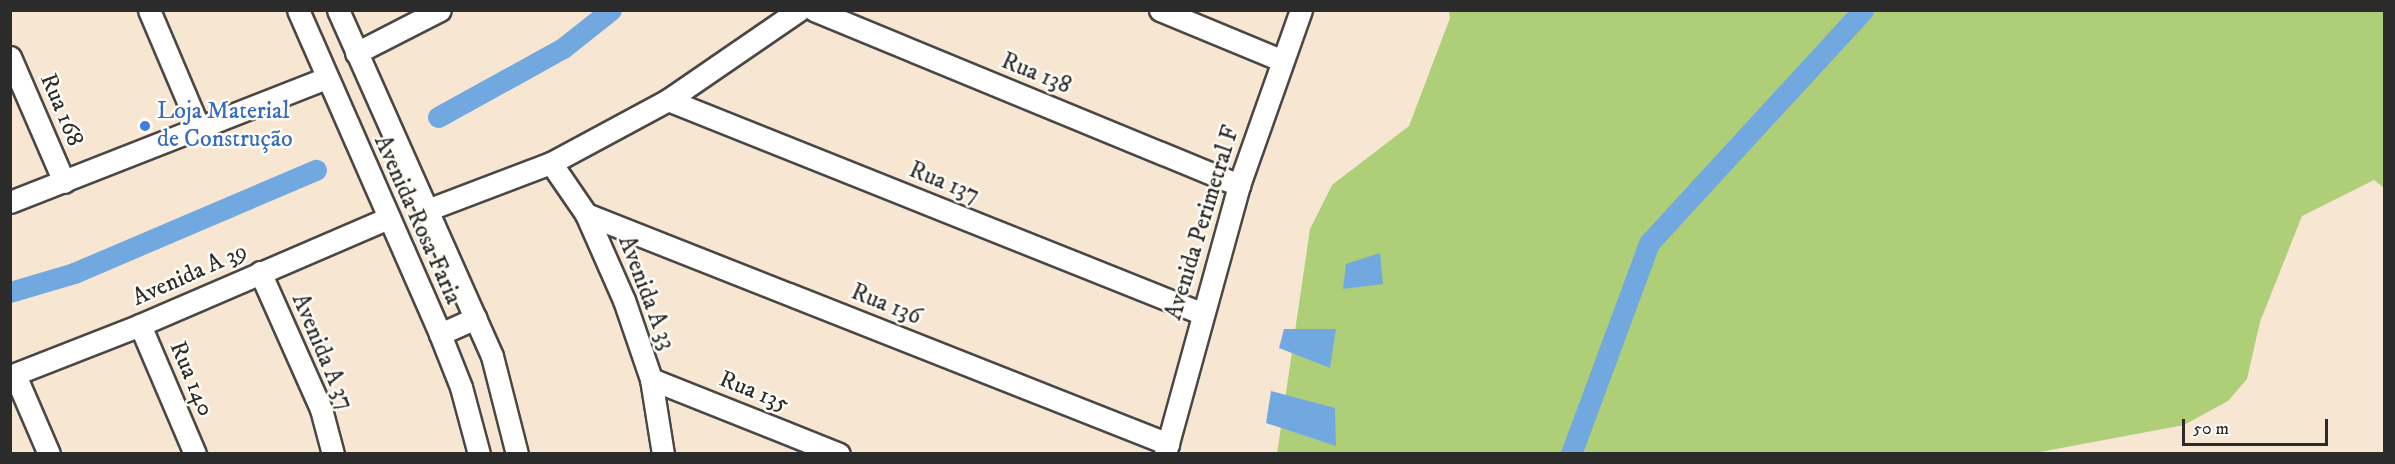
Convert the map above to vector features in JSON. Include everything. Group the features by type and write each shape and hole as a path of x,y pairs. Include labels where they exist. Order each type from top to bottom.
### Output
{"street":[{"path":"149,10 199,128"},
{"name":"Avenida Rosa Faria","path":"298,10 440,334 461,387 479,453"},
{"name":"Avenida Rosa Faria","path":"338,10 476,318 512,424 517,453"},
{"path":"356,53 440,10"},
{"path":"427,210 551,163 668,100 799,10"},
{"name":"Rua 138","path":"814,10 1239,185"},
{"path":"1160,10 1281,60"},
{"name":"Avenida Perimetral F","path":"1166,449 1201,313 1239,185 1281,60 1301,10"},
{"name":"Rua 168","path":"10,57 64,182"},
{"path":"10,202 326,78"},
{"name":"Rua 137","path":"668,100 1201,313"},
{"name":"Avenida A 33","path":"551,163 586,214 619,289 651,379 663,453"},
{"name":"Rua 136","path":"586,214 1166,449"},
{"name":"Avenida A 39","path":"13,376 140,325 389,218"},
{"name":"Avenida A 37","path":"260,272 321,409 333,453"},
{"path":"440,334 476,318"},
{"name":"Rua 140","path":"140,325 195,453"},
{"path":"13,376 49,453"},
{"name":"Rua 135","path":"651,379 839,453"}],"green space":[{"path":"1449,11 2384,11 2384,188 2374,180 2302,216 2260,322 2247,379 2228,401 2184,425 2030,454 1277,454 1310,229 1332,185 1409,126 1450,18"}],"water":[{"path":"1380,253 1383,284 1343,289 1346,264"},
{"path":"1284,329 1336,329 1330,368 1279,348"},
{"path":"1271,391 1335,408 1336,446 1266,423"}],"waterway":[{"path":"438,117 563,48 611,10"},
{"path":"1571,454 1649,243 1863,10"},
{"path":"10,292 74,273 316,170"}],"place":[{"name":"Loja Material de Construção","path":"145,126"}]}
